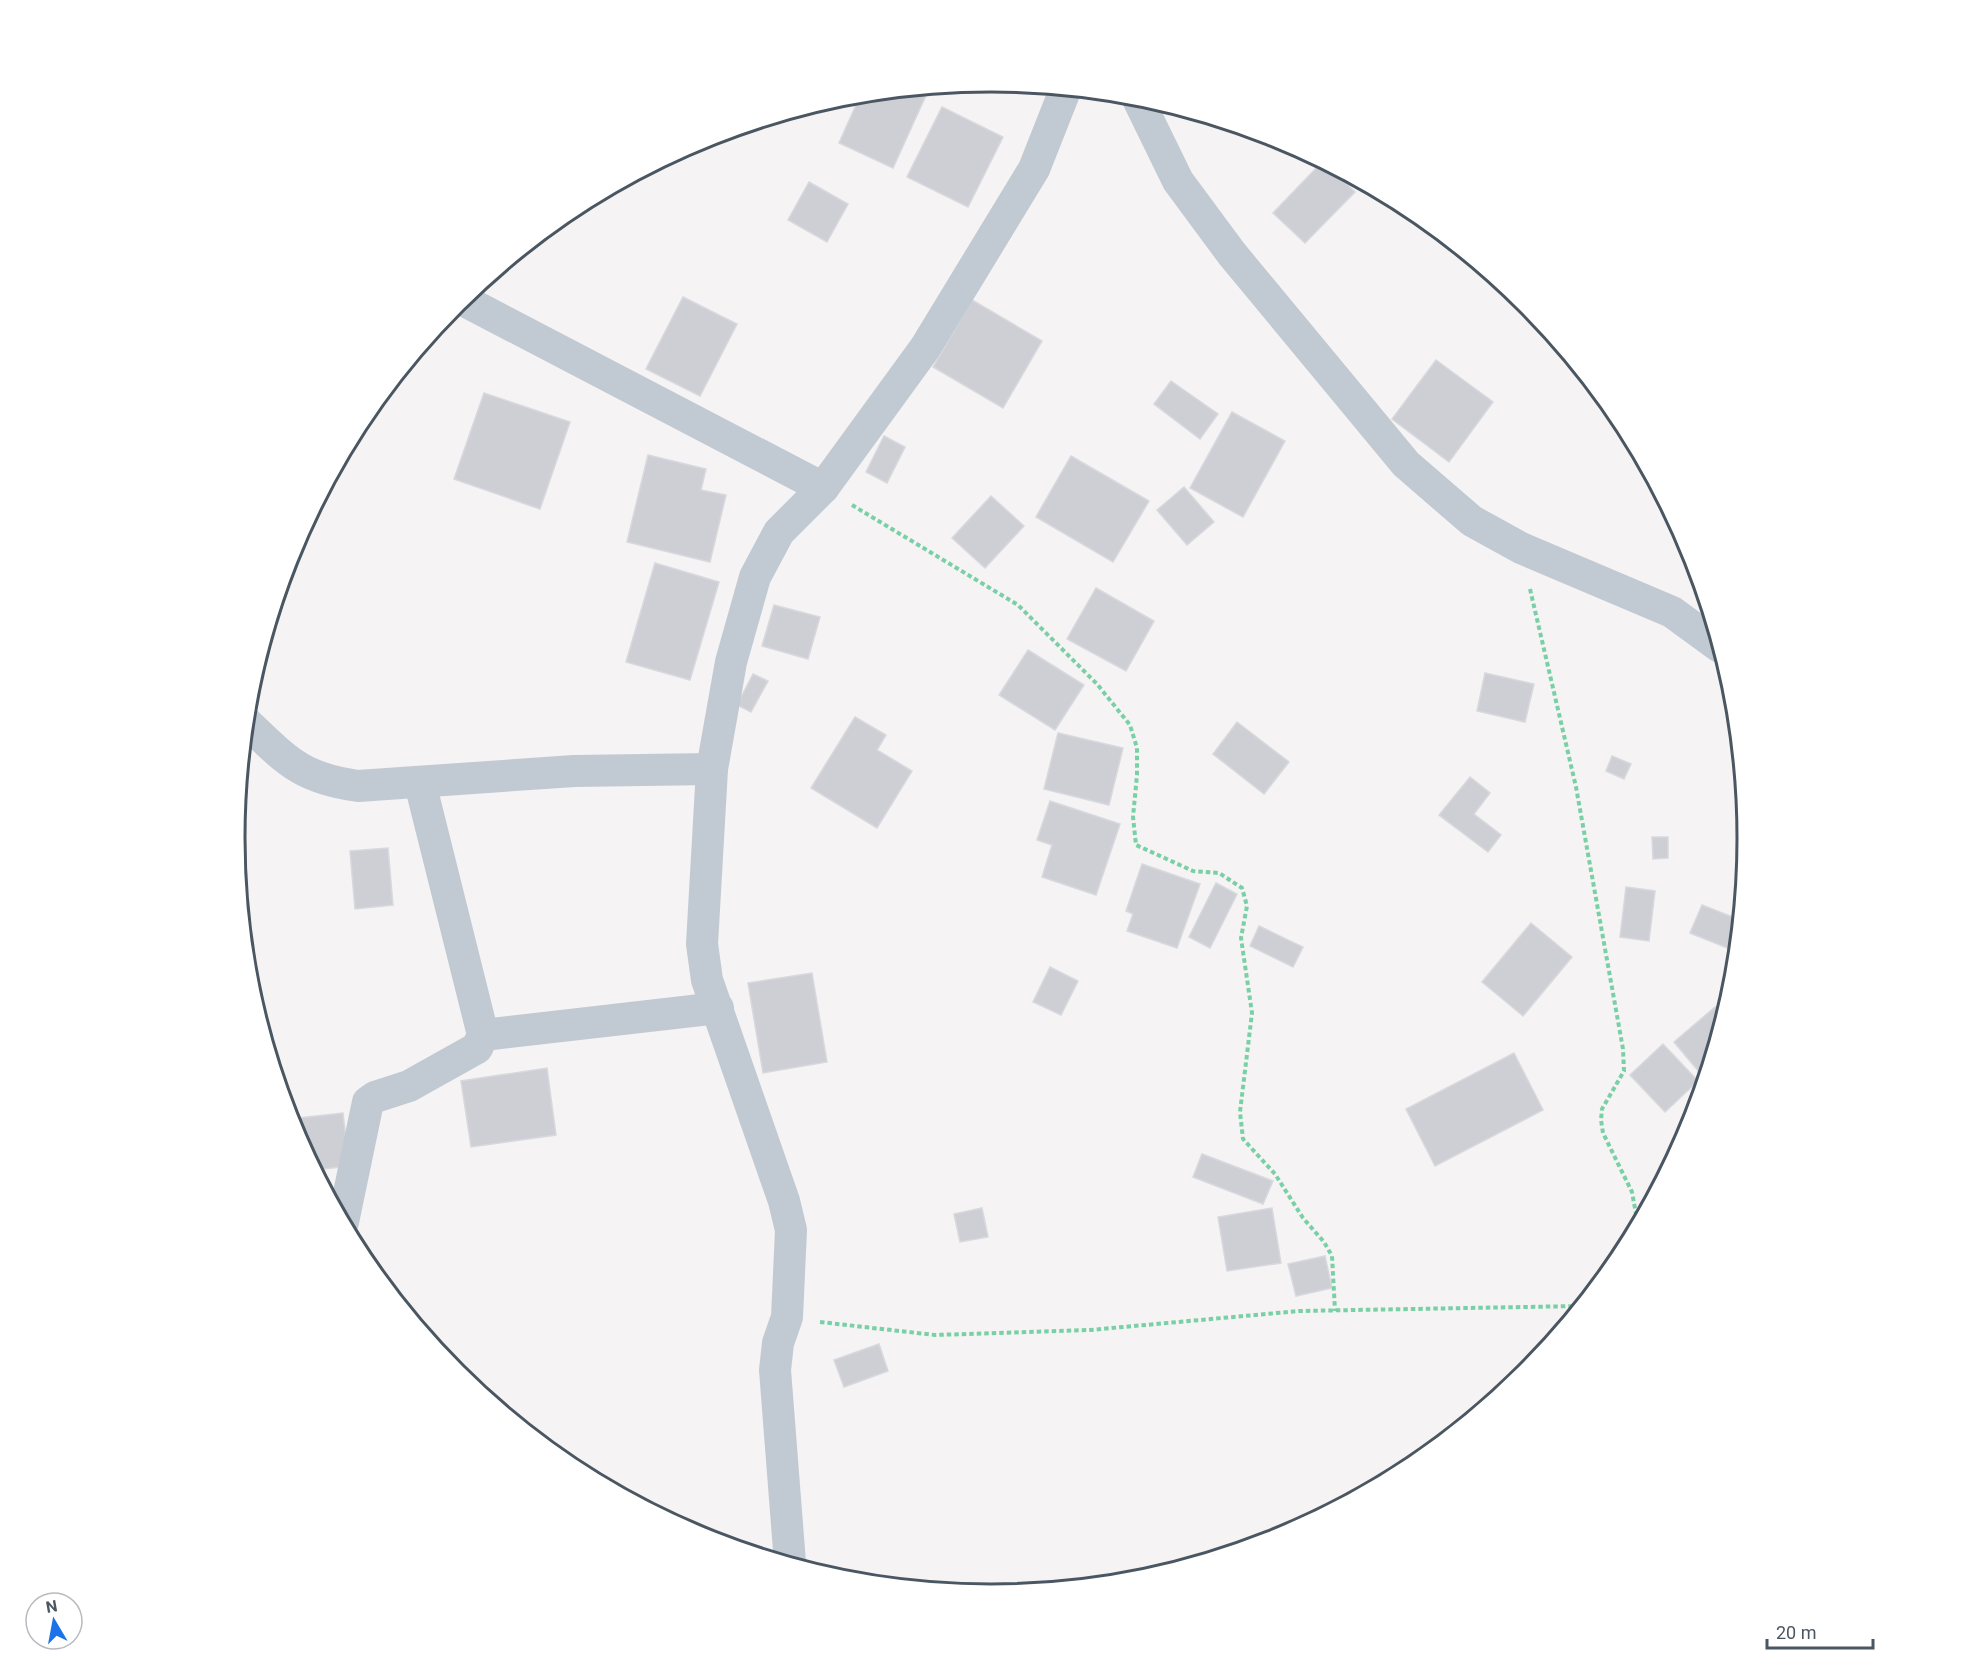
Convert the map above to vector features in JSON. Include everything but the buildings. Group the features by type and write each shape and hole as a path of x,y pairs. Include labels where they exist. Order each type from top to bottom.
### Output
{"street":[{"path":"789,1555 775,1370 778,1343 787,1317 791,1230 784,1201 707,981 702,944 712,769 731,662 755,577 779,532 824,488 924,348 1034,169 1063,95"},
{"path":"1142,107 1178,181 1232,254 1399,456 1472,520 1521,548 1672,612 1711,640"},
{"path":"472,303 824,488"},
{"path":"254,729 305,774 329,782 358,786 574,771 712,769"},
{"path":"345,1211 368,1102 375,1097 409,1086 477,1048 483,1035 420,783"},
{"path":"483,1035 718,1008"}],"path":[{"path":"824,488 1018,605 1089,676 1130,724 1137,748 1133,817 1136,845 1193,871 1219,873 1242,888 1247,906 1241,938 1252,1013 1240,1112 1243,1138 1275,1174 1332,1256 1335,1311"},
{"path":"1521,548 1576,787 1623,1049 1624,1071 1602,1109 1602,1126 1632,1192 1636,1213"},
{"path":"787,1317 935,1335 1090,1330 1299,1311 1571,1306"}]}
